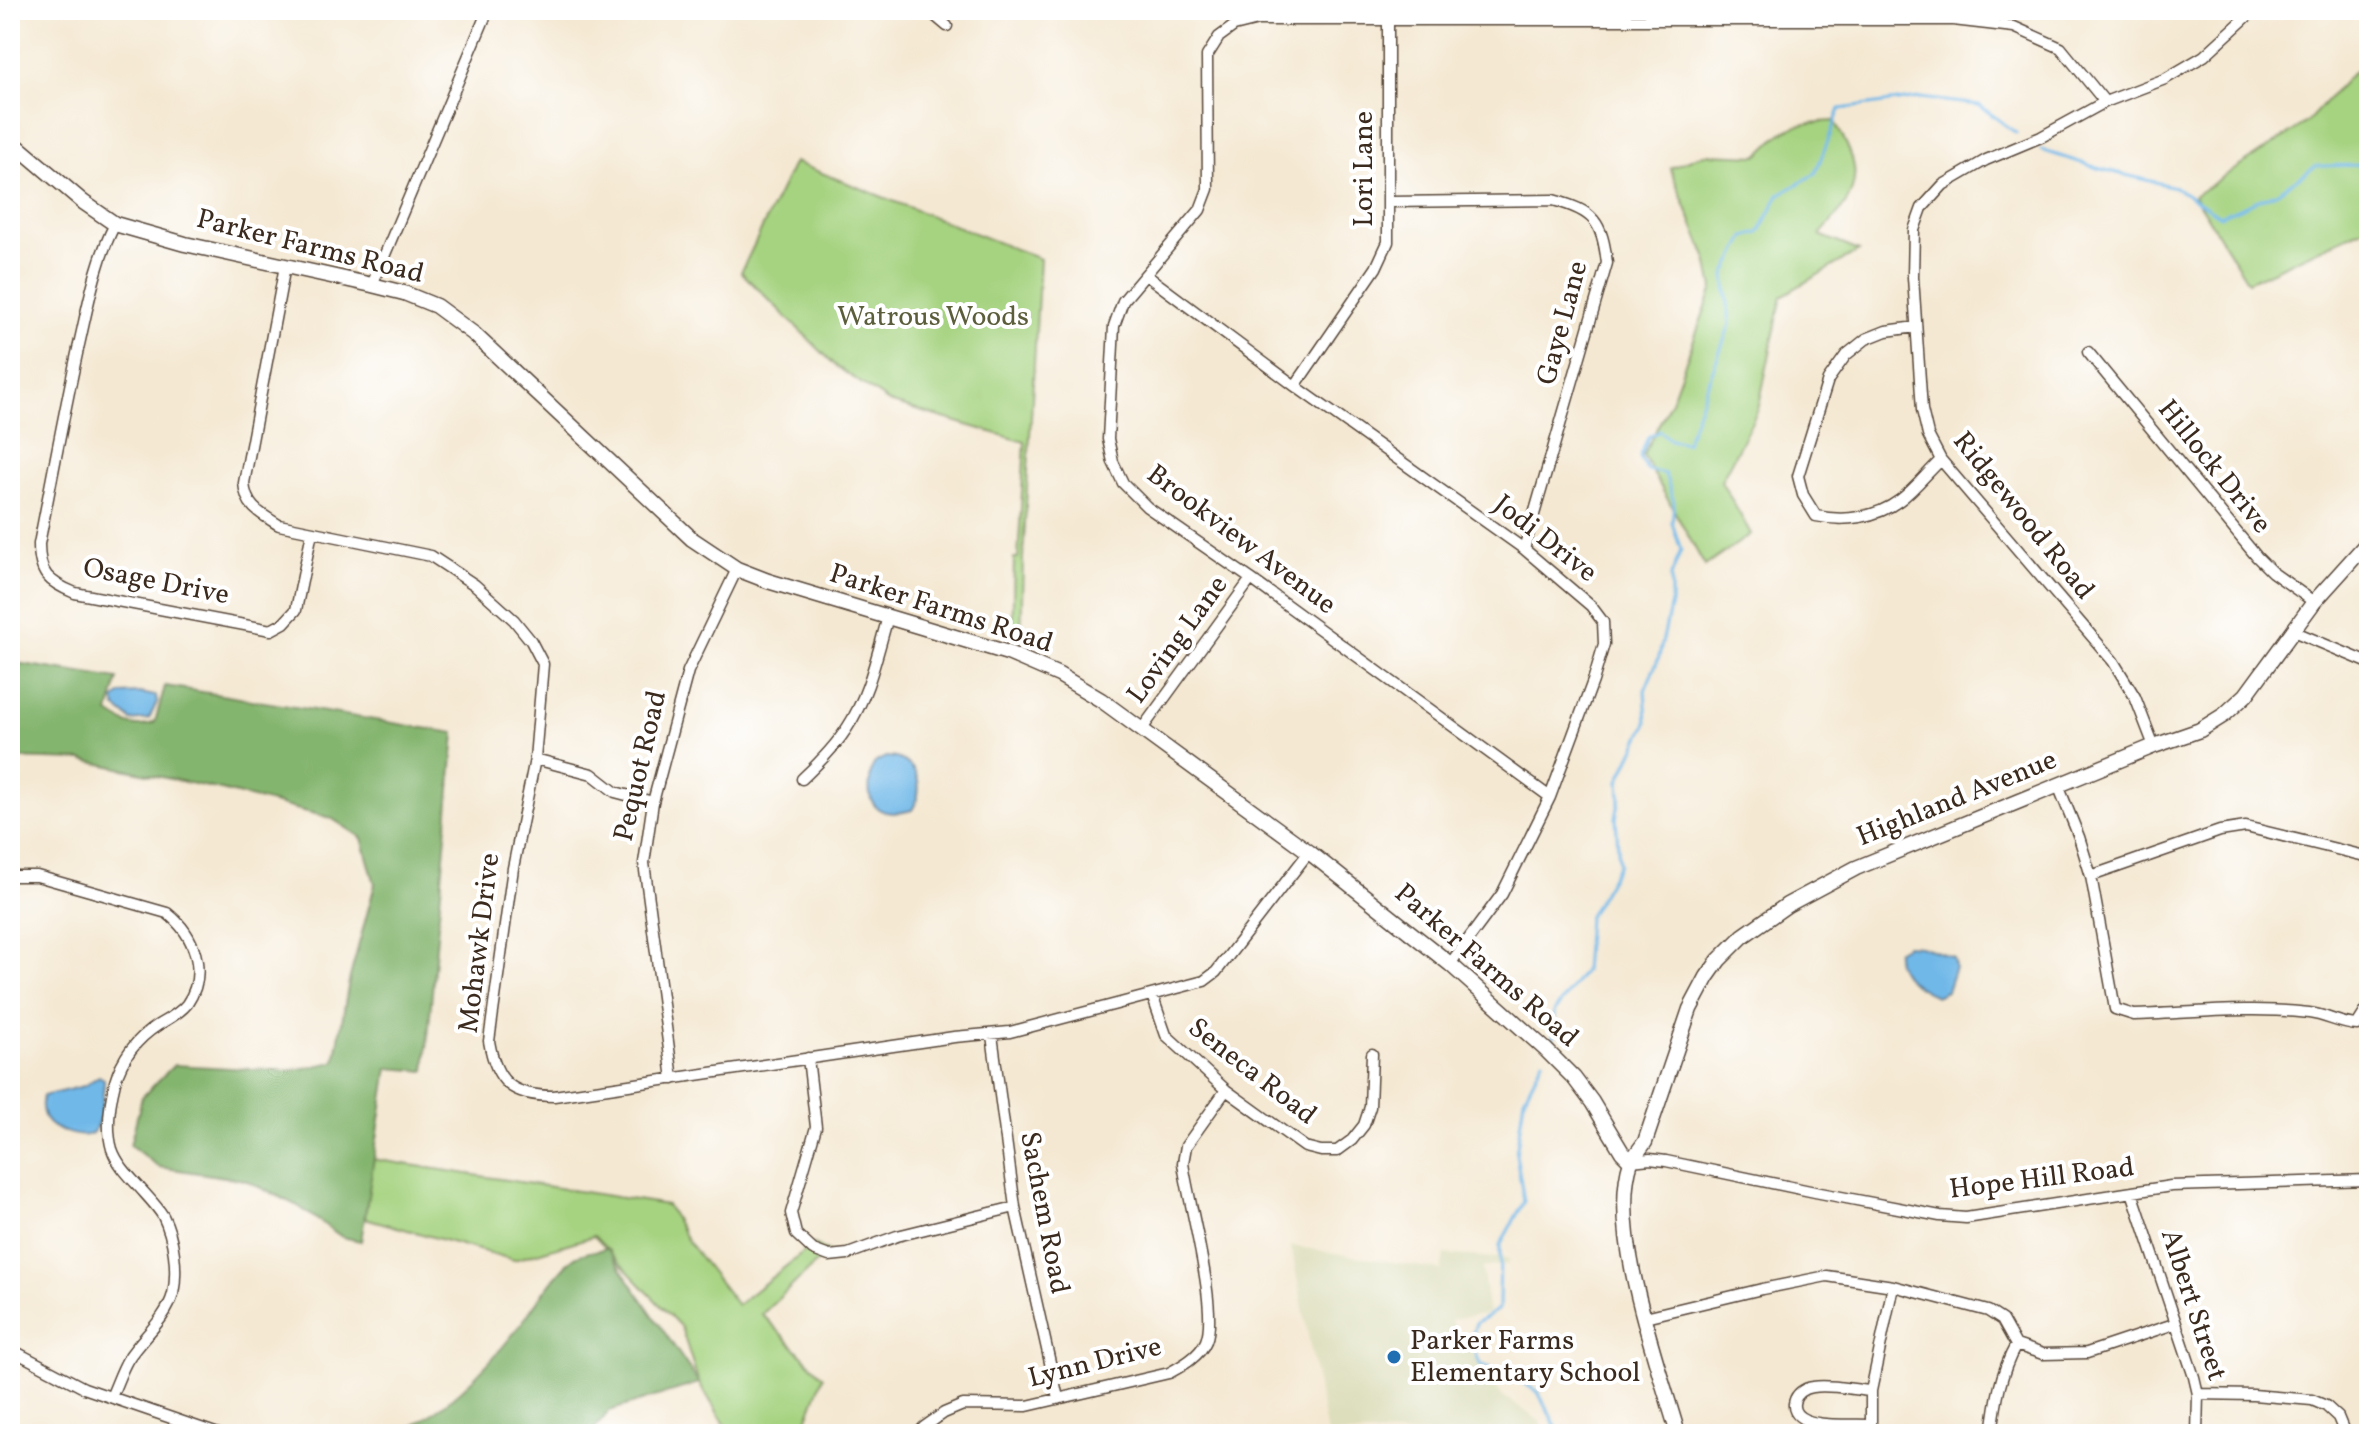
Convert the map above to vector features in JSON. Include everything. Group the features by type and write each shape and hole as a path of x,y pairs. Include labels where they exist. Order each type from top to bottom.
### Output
{"street":[{"path":"372,285 488,10"},
{"path":"928,10 947,26"},
{"name":"Ridgewood Road","path":"2154,746 2135,697 2113,661 1941,460 1928,435 1922,410 1916,327 1914,230 1922,208 1943,185 1986,160 2041,137 2105,102 2165,79 2204,56 2246,13"},
{"name":"Brookview Avenue","path":"1550,797 1147,507 1123,483 1113,462 1108,439 1114,326 1123,301 1200,210 1208,189 1207,56 1219,37 1234,26 1258,20 1953,20 2014,27 2061,48 2105,102"},
{"name":"Lori Lane","path":"1295,386 1376,268 1388,242 1388,20"},
{"name":"Parker Farms Road","path":"10,140 83,202 115,224 149,236 372,285 423,300 451,316 474,334 682,530 737,569 1037,664 1091,694 1309,852 1450,964 1574,1078 1631,1161"},
{"name":"Gaye Lane","path":"1389,202 1553,200 1574,206 1595,220 1604,237 1607,263 1524,549"},
{"name":"Osage Drive","path":"115,224 95,273 69,391 39,544 39,559 45,574 54,584 75,593 271,630 284,623 296,610 312,532"},
{"name":"Mohawk Drive","path":"285,266 244,483 245,497 260,514 279,525 431,556 475,585 514,620 531,641 543,664 535,759 513,868 489,1041 499,1075 514,1089 530,1096 554,1096 954,1037 992,1035 1204,981 1216,972 1309,852"},
{"name":"Jodi Drive","path":"1146,275 1295,386 1524,549 1591,606 1603,622 1604,644 1593,681 1550,797 1502,894 1450,964"},
{"path":"1916,327 1886,331 1866,339 1846,355 1828,380 1798,476 1803,495 1816,516 1838,520 1866,516 1898,501 1941,460"},
{"name":"Hillock Drive","path":"2088,352 2257,557 2272,572 2314,602"},
{"name":"Highland Avenue","path":"1631,1161 1645,1142 1690,1009 1719,960 1743,936 1779,910 1856,868 2200,730 2224,715 2246,695 2314,602 2369,541"},
{"name":"Pequot Road","path":"673,1079 644,863 653,802 688,671 737,569"},
{"name":"Loving Lane","path":"1142,729 1251,579"},
{"path":"802,779 826,756 849,726 870,681 888,617"},
{"path":"2293,631 2369,663"},
{"path":"535,759 592,774 615,792 653,802"},
{"path":"2058,785 2091,876 2115,1009 2134,1015 2269,1010 2313,1013 2342,1024 2357,1025 2369,1006"},
{"path":"2091,876 2220,831 2246,827 2369,857"},
{"path":"10,876 37,876 167,913 187,932 196,958 196,980 187,1003 179,1012 146,1032 133,1046 115,1082 109,1131 112,1149 119,1163 162,1215 171,1237 174,1263 173,1294 164,1313 130,1356 111,1397"},
{"name":"Seneca Road","path":"1152,995 1166,1035 1226,1090 1305,1147 1337,1151 1352,1140 1364,1125 1370,1107 1372,1054"},
{"name":"Sachem Road","path":"992,1035 1015,1207 1058,1398"},
{"path":"808,1058 816,1127 791,1213 796,1234 813,1250 829,1256 848,1254 897,1236 1015,1207"},
{"name":"Lynn Drive","path":"918,1434 944,1413 963,1405 1027,1406 1169,1373 1183,1365 1206,1342 1210,1308 1183,1163 1186,1146 1226,1090"},
{"path":"1631,1161 1626,1182 1626,1222 1636,1286 1678,1434"},
{"name":"Hope Hill Road","path":"1631,1161 1666,1161 1940,1216 1966,1218 2171,1186 2369,1180"},
{"name":"Albert Street","path":"2132,1192 2198,1394 2197,1434"},
{"path":"1645,1317 1827,1276 1893,1286 1988,1311 2002,1320 2016,1345 2043,1354 2087,1353 2174,1324"},
{"path":"1871,1391 1813,1387 1801,1391 1794,1397 1793,1404 1796,1413 1804,1420 1871,1430 1871,1391 1893,1286"},
{"path":"1992,1434 2004,1366 2016,1345"},
{"path":"10,1349 55,1375 218,1434"},
{"path":"2198,1394 2312,1400 2326,1406 2338,1417 2345,1434"}],"shaded area":[{"name":"Parker Farms Elementary School","path":"1291,1246 1441,1270 1444,1254 1509,1259 1508,1264 1482,1268 1489,1313 1450,1320 1502,1395 1541,1422 1543,1434 1327,1434"}],"green space":[{"path":"2369,59 2369,226 2248,282 2194,196 2307,122"},
{"path":"1834,121 1851,155 1855,176 1849,198 1820,235 1859,251 1782,296 1758,410 1721,481 1751,534 1705,566 1643,455 1671,401 1713,288 1707,259 1670,168 1709,154 1757,156 1794,127"},
{"name":"Watrous Woods","path":"794,162 1040,259 1021,643 1012,641 1014,558 1018,558 1025,442 889,402 836,366 741,272"},
{"path":"10,662 118,679 109,713 137,726 155,722 165,686 455,733 425,1071 388,1068 361,1241 342,1237 298,1206 245,1180 159,1167 130,1145 142,1097 174,1065 290,1071 335,1062 349,981 375,884 362,838 331,818 217,789 82,760 10,758"},
{"path":"372,1159 667,1205 689,1243 737,1305 814,1244 828,1252 762,1314 823,1377 802,1434 731,1434 699,1383 681,1327 594,1236 514,1260 365,1218"},
{"path":"607,1248 699,1383 609,1411 591,1434 399,1434 448,1401 478,1373 506,1343 570,1261"}],"water":[{"path":"121,694 156,696 157,702 149,719 131,721 116,708 114,700"},
{"path":"886,757 905,762 916,774 918,792 912,810 887,812 880,810 871,800 871,770 876,762"},
{"path":"1906,945 1920,946 1953,957 1955,967 1947,991 1936,996 1921,989 1903,973 1896,959 1896,951"},
{"path":"99,1076 104,1079 101,1110 92,1133 75,1135 49,1124 43,1111 43,1096 84,1086"}],"waterway":[{"path":"1553,1047 1554,1012 1584,971 1588,918 1619,864 1616,818 1619,781 1647,723 1645,690 1659,657 1671,603 1671,576 1681,550 1672,523 1674,502 1665,474 1647,470 1640,457 1648,437 1660,431 1670,440 1686,443 1730,324 1725,275 1745,237 1759,233 1779,195 1815,174 1840,109 1920,98 1979,105 2016,133"},
{"path":"2041,150 2175,187 2220,216 2278,192 2316,166 2369,165"},
{"path":"1543,1060 1524,1098 1516,1154 1524,1202 1500,1245 1499,1309 1476,1323 1471,1340 1480,1364 1511,1376 1538,1392 1560,1434"}],"place":[{"name":"Parker Farms Elementary School","path":"1394,1357"}]}
